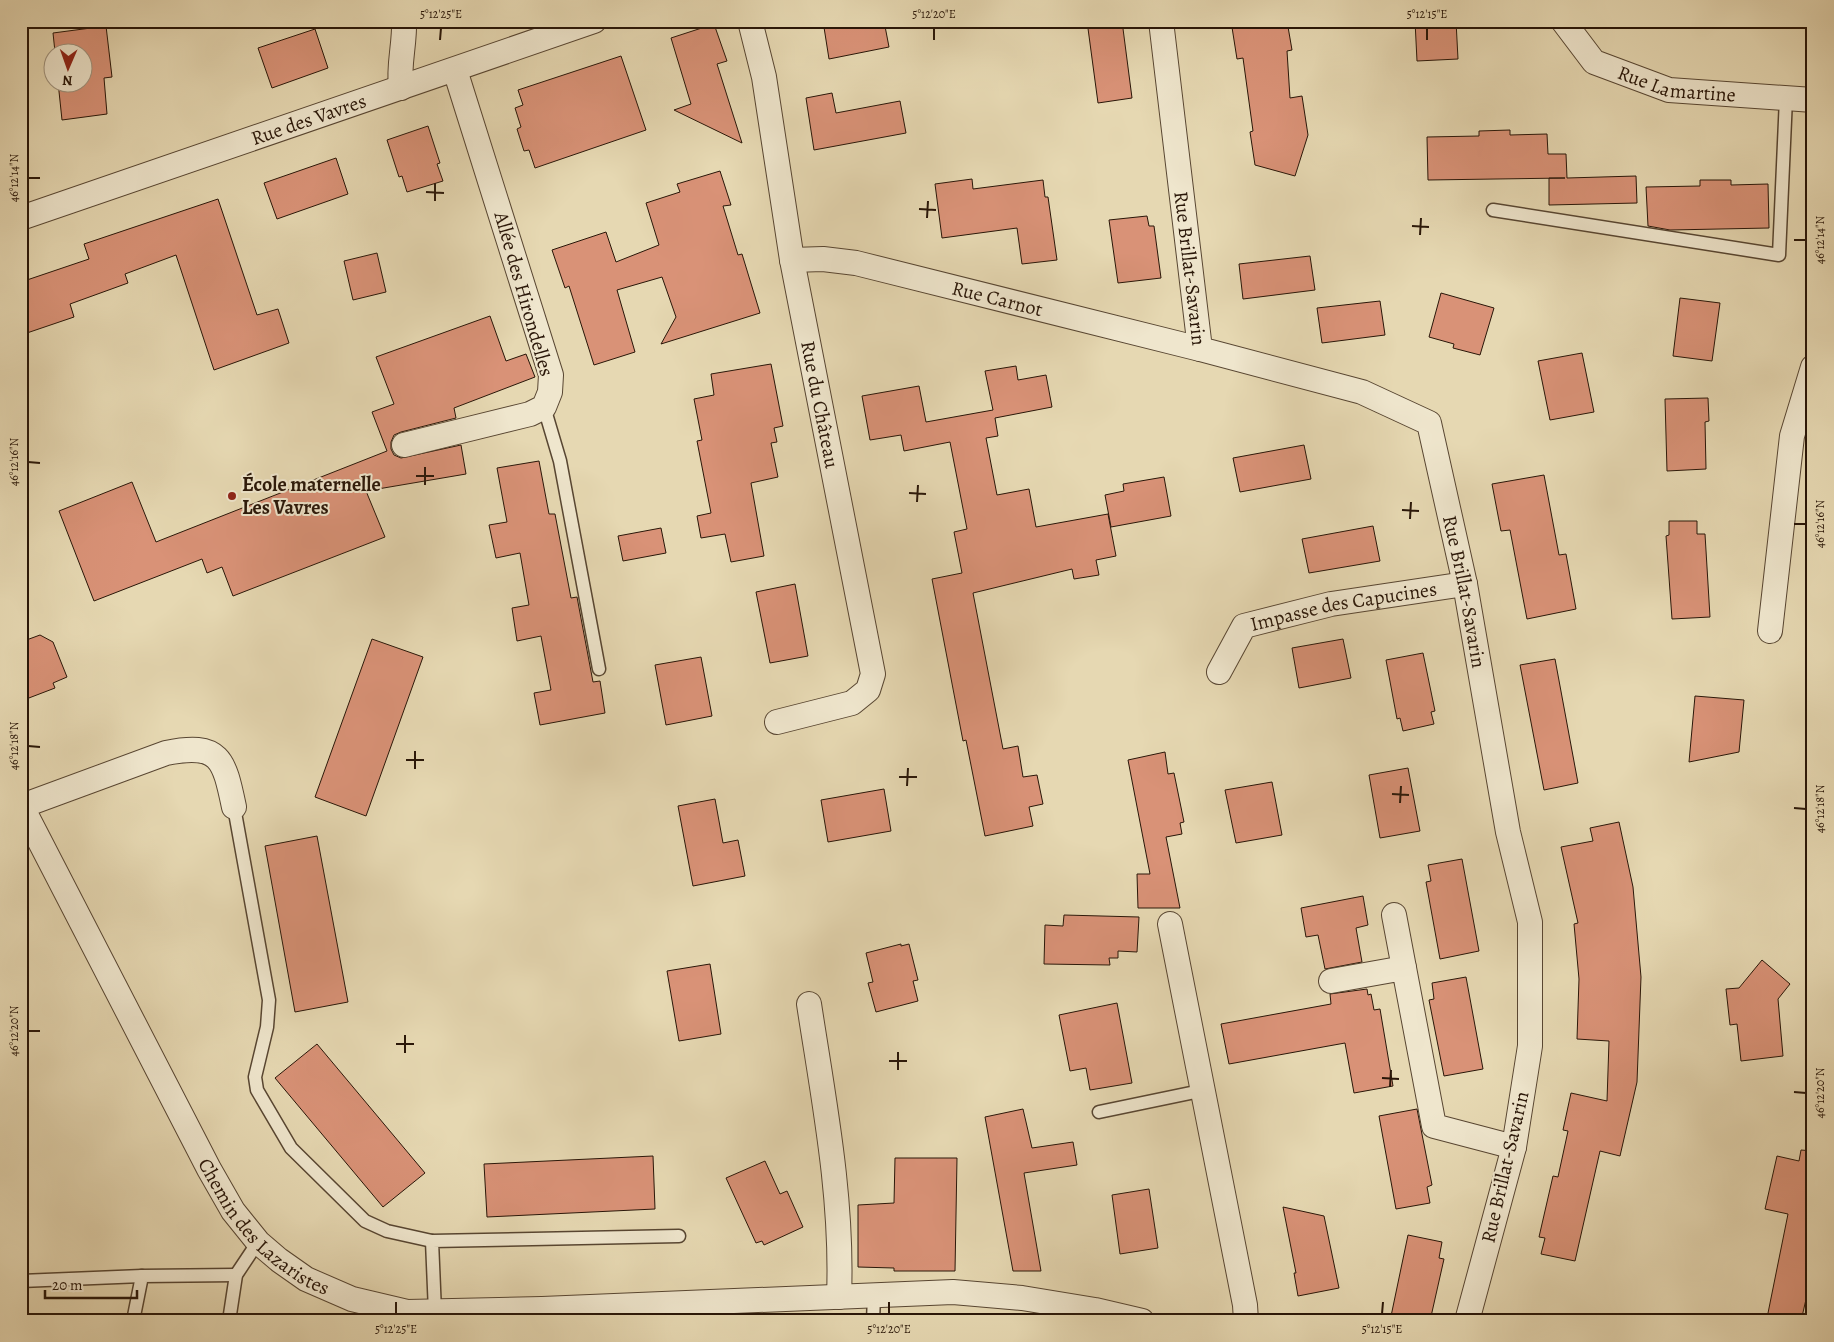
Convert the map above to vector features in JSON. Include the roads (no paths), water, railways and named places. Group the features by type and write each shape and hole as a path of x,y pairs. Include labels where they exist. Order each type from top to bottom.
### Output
{"street":[{"path":"401,88 399,71 405,41 404,21"},
{"name":"Rue des Vavres","path":"21,218 594,21"},
{"name":"Rue du Château","path":"750,21 764,77 792,260 873,674 868,690 852,703 777,722"},
{"name":"Rue Brillat-Savarin","path":"1161,21 1200,350 1362,392 1429,424 1465,584 1508,832 1530,922 1530,1046 1514,1147 1467,1321"},
{"name":"Rue Lamartine","path":"1562,21 1594,62 1669,90 1813,100"},
{"name":"Allée des Hirondelles","path":"404,446 530,414 544,407 550,392 551,375 455,70"},
{"name":"Rue Carnot","path":"792,260 823,259 856,263 1200,350"},
{"path":"1770,631 1792,436 1813,367"},
{"name":"Impasse des Capucines","path":"1219,672 1244,626 1331,604 1465,584"},
{"path":"22,806 166,753 189,748 207,751 220,761 228,776 234,807"},
{"name":"Chemin des Lazaristes","path":"22,806 209,1169 233,1211 258,1242 306,1279 352,1299 407,1312 542,1315 699,1311 839,1297 953,1292 1022,1298 1095,1310 1142,1321"},
{"path":"1394,915 1434,1126 1514,1147"},
{"path":"1170,924 1205,1090 1246,1305 1246,1321"},
{"path":"1331,981 1404,968"},
{"path":"809,1004 835,1173 839,1218 839,1297"}],"lane":[{"path":"1493,210 1779,255 1786,98"},
{"path":"544,407 560,461 599,669"},
{"path":"234,807 269,1000 267,1028 255,1077 257,1090 291,1148 365,1221 387,1231 432,1242 679,1236"},
{"path":"1099,1112 1205,1090"},
{"path":"229,1321 236,1274 258,1242"},
{"path":"432,1242 435,1312"},
{"path":"21,1281 236,1274"},
{"path":"134,1321 142,1276"},
{"path":"873,1321 874,1296"}],"place":[{"name":"École maternelle Les Vavres","path":"232,496"}]}
